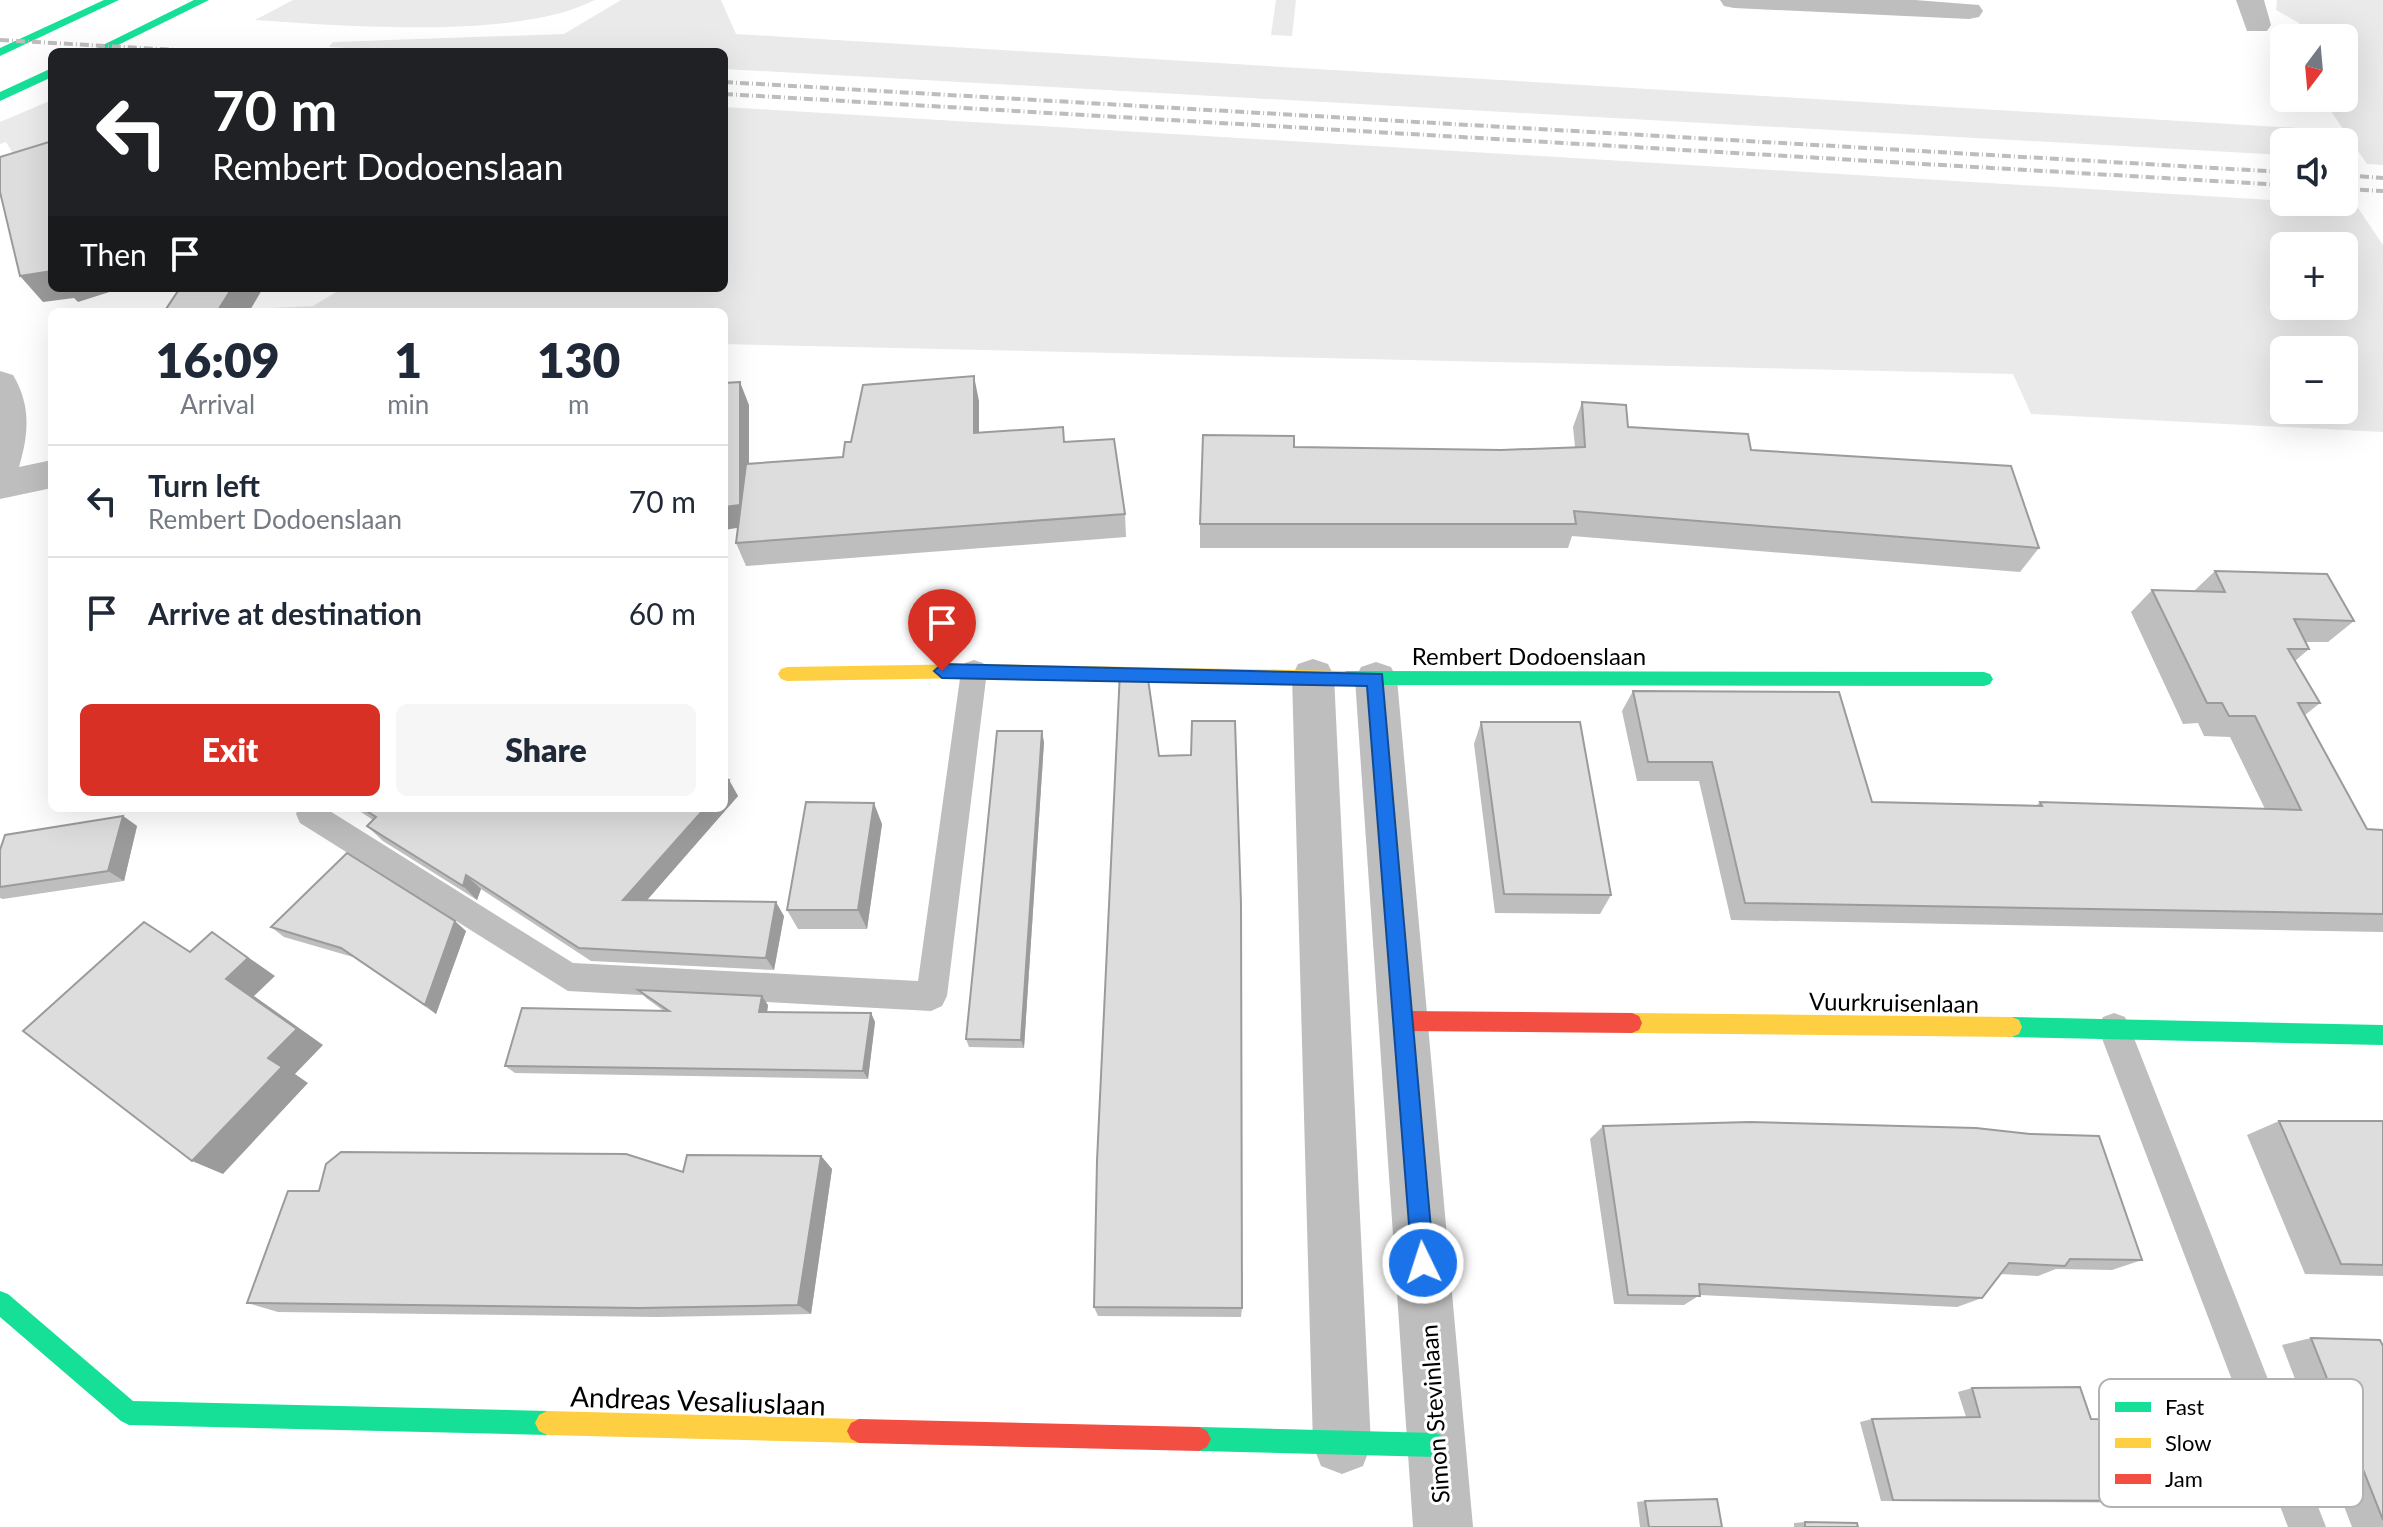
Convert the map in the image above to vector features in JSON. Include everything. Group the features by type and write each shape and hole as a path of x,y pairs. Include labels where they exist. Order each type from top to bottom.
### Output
{"main road":[{"path":"0,52 113,0"},
{"path":"103,48 203,0"},
{"path":"0,97 48,74"},
{"name":"Rembert Dodoenslaan","path":"787,674 974,671 1376,679 1984,679"},
{"name":"Vuurkruisenlaan","path":"1405,1021 2114,1028 2383,1035"},
{"name":"Andreas Vesaliuslaan","path":"0,1302 129,1413 1436,1445"}],"street":[{"path":"1734,0 1969,11"},
{"path":"0,384 8,397 8,425 0,467"},
{"path":"0,485 48,475"},
{"path":"1313,676 1342,1445"},
{"name":"Simon Stevinlaan","path":"1376,679 1443,1527"}],"lane":[{"path":"310,814 568,977 931,996 974,671"},
{"path":"2114,1028 2250,1379"},
{"path":"2299,1507 2307,1527"}],"shaded area":[{"path":"293,0 595,0 562,13 477,25 381,27 255,20"},
{"path":"621,0 721,0 736,34 2296,128 2270,128 2270,154 728,69 728,48 329,47 333,42 564,34"},
{"path":"1276,0 1296,0 1292,36 1271,35"},
{"path":"2277,0 2383,0 2383,165 2367,164 2358,151 2358,128 2342,128 2332,112 2358,112 2358,24 2300,24 2276,10"},
{"path":"48,102 48,159 21,167 6,142 0,144 0,122"},
{"path":"728,107 2270,200 2270,216 2358,216 2358,208 2383,245 2383,432 2031,414 2013,374 728,344 728,308 272,308 313,306 336,292 728,292"}],"building":[{"path":"48,142 48,272 20,276 0,192 0,157"},
{"path":"177,292 230,292 220,308 167,308"},
{"path":"974,376 974,433 1063,427 1064,442 1114,439 1125,514 736,543 746,464 843,457 845,442 851,442 863,385"},
{"path":"740,382 740,505 728,506 728,383"},
{"path":"1582,402 1626,405 1628,427 1748,434 1751,450 2011,466 2039,548 1574,511 1576,524 1200,524 1203,435 1294,436 1294,447 1501,450 1585,447"},
{"path":"2215,571 2327,574 2354,621 2294,619 2309,649 2288,649 2320,703 2298,703 2367,829 2383,830 2383,914 1745,903 1712,762 1648,762 1633,691 1839,692 1872,802 2042,806 2040,802 2301,810 2255,716 2229,716 2222,703 2207,703 2152,590 2225,592"},
{"path":"1120,671 1147,672 1159,756 1191,755 1192,721 1235,721 1241,904 1242,1308 1094,1307 1097,1161"},
{"path":"1481,722 1580,722 1611,895 1504,894"},
{"path":"997,731 1042,731 1021,1040 966,1039"},
{"path":"806,802 874,803 858,910 787,910"},
{"path":"368,812 701,812 623,900 776,902 766,958 579,948 466,875 463,886 367,826 376,817"},
{"path":"123,816 108,871 0,887 0,850 5,835"},
{"path":"347,853 455,921 425,1005 341,948 271,927"},
{"path":"144,922 190,952 212,932 248,958 226,979 297,1029 268,1058 282,1067 192,1161 23,1031"},
{"path":"638,990 762,996 759,1012 871,1013 863,1071 505,1066 522,1008 669,1011"},
{"path":"2279,1121 2383,1121 2383,1265 2341,1264"},
{"path":"1750,1122 1976,1128 2030,1134 2099,1136 2142,1260 2070,1259 2065,1266 2009,1263 1982,1298 1699,1284 1700,1296 1628,1295 1603,1126"},
{"path":"341,1152 626,1154 683,1172 687,1155 821,1156 798,1305 639,1308 247,1303 288,1191 319,1191 326,1164"},
{"path":"2311,1338 2380,1340 2383,1346 2383,1520 2363,1469 2363,1379 2327,1379"},
{"path":"2080,1387 2091,1419 2099,1419 2099,1501 1893,1500 1872,1419 1980,1417 1972,1388"},
{"path":"1717,1499 1722,1527 1649,1527 1645,1501"},
{"path":"1805,1522 1857,1523 1858,1527 1805,1527"}],"railway":[{"path":"0,40 141,48"},
{"path":"728,82 2270,171"},
{"path":"728,94 2270,184"},
{"path":"2358,176 2383,178"},
{"path":"2358,190 2383,191"}],"traffic: fast":[{"path":"0,52 113,0"},
{"path":"103,48 203,0"},
{"path":"0,97 48,74"},
{"path":"1344,678 1984,679"},
{"path":"2012,1027 2383,1035"},
{"path":"0,1302 129,1413 547,1423"},
{"path":"1199,1439 1436,1445"}],"traffic: slow":[{"path":"787,674 974,671 1344,678"},
{"path":"1632,1023 2012,1027"},
{"path":"547,1423 859,1431"}],"traffic: jam":[{"path":"1405,1021 1632,1023"},
{"path":"859,1431 1199,1439"}],"route":[{"path":"942,671 1376,679 1423,1263"}]}
